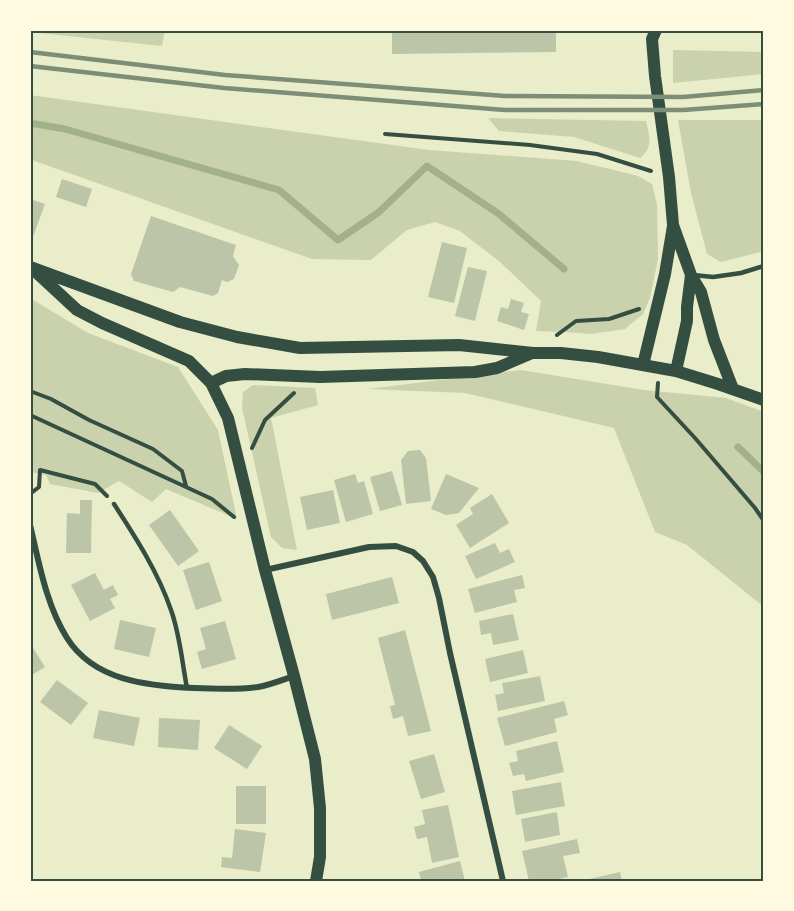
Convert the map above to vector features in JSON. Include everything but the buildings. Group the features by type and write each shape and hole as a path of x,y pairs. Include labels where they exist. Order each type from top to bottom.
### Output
{"main road":[{"path":"643,365 663,283 673,225 655,76 652,39 656,30"},
{"path":"673,225 691,275 701,292 706,316 733,389"},
{"path":"31,267 180,322 237,337 300,348 459,345 598,357 676,371 764,400"},
{"path":"31,267 77,310 189,361 211,383 228,418 315,759 320,808 320,857 316,881"},
{"path":"676,371 687,321 691,275"},
{"path":"211,383 226,376 245,374 312,377 475,372 496,368 533,353"}],"street":[{"path":"30,525 55,615 66,637 88,661 128,681 187,688 261,687 294,676"},
{"path":"265,570 369,547 396,546 413,552 423,561 433,577 439,598 502,881"}],"lane":[{"path":"691,275 713,277 741,273 764,266"},
{"path":"114,504 152,566 164,591 172,613 187,688"}],"path":[{"path":"385,134 530,145 597,154 669,177"},
{"path":"533,353 576,321 609,319 642,308"},
{"path":"659,368 657,397 695,438 764,521"},
{"path":"241,471 265,420 312,377"},
{"path":"30,391 153,449 182,471 186,486"},
{"path":"30,416 186,486 212,499 237,519 252,514"},
{"path":"30,494 39,487 40,470 95,484 114,504"}],"green space":[{"path":"30,30 165,30 162,46 30,32"},
{"path":"673,50 764,52 764,74 673,83"},
{"path":"30,95 429,150 577,161 638,176 652,184 657,204 658,259 650,298 643,314 625,329 591,334 536,331 541,301 500,262 460,231 435,222 407,230 371,260 312,259 32,160 30,163"},
{"path":"488,118 646,121 649,145 640,158 574,137 499,131"},
{"path":"678,120 764,120 764,251 721,262 707,254 691,193"},
{"path":"30,298 88,333 178,367 218,430 237,519 166,489 152,502 119,481 98,493 50,484 46,475 30,472"},
{"path":"521,370 644,390 726,398 764,412 764,607 687,545 655,532 614,428 465,393 368,389"},
{"path":"253,385 315,388 318,405 271,418 297,550 282,548 271,537 242,408 243,392"}],"waterway":[{"path":"30,123 65,129 279,190 338,240 379,212 427,166 499,214 564,269"},
{"path":"738,447 764,472"}],"railway":[{"path":"30,52 225,75 505,96 683,97 764,90"},
{"path":"30,66 224,88 505,110 683,110 764,104"}]}
